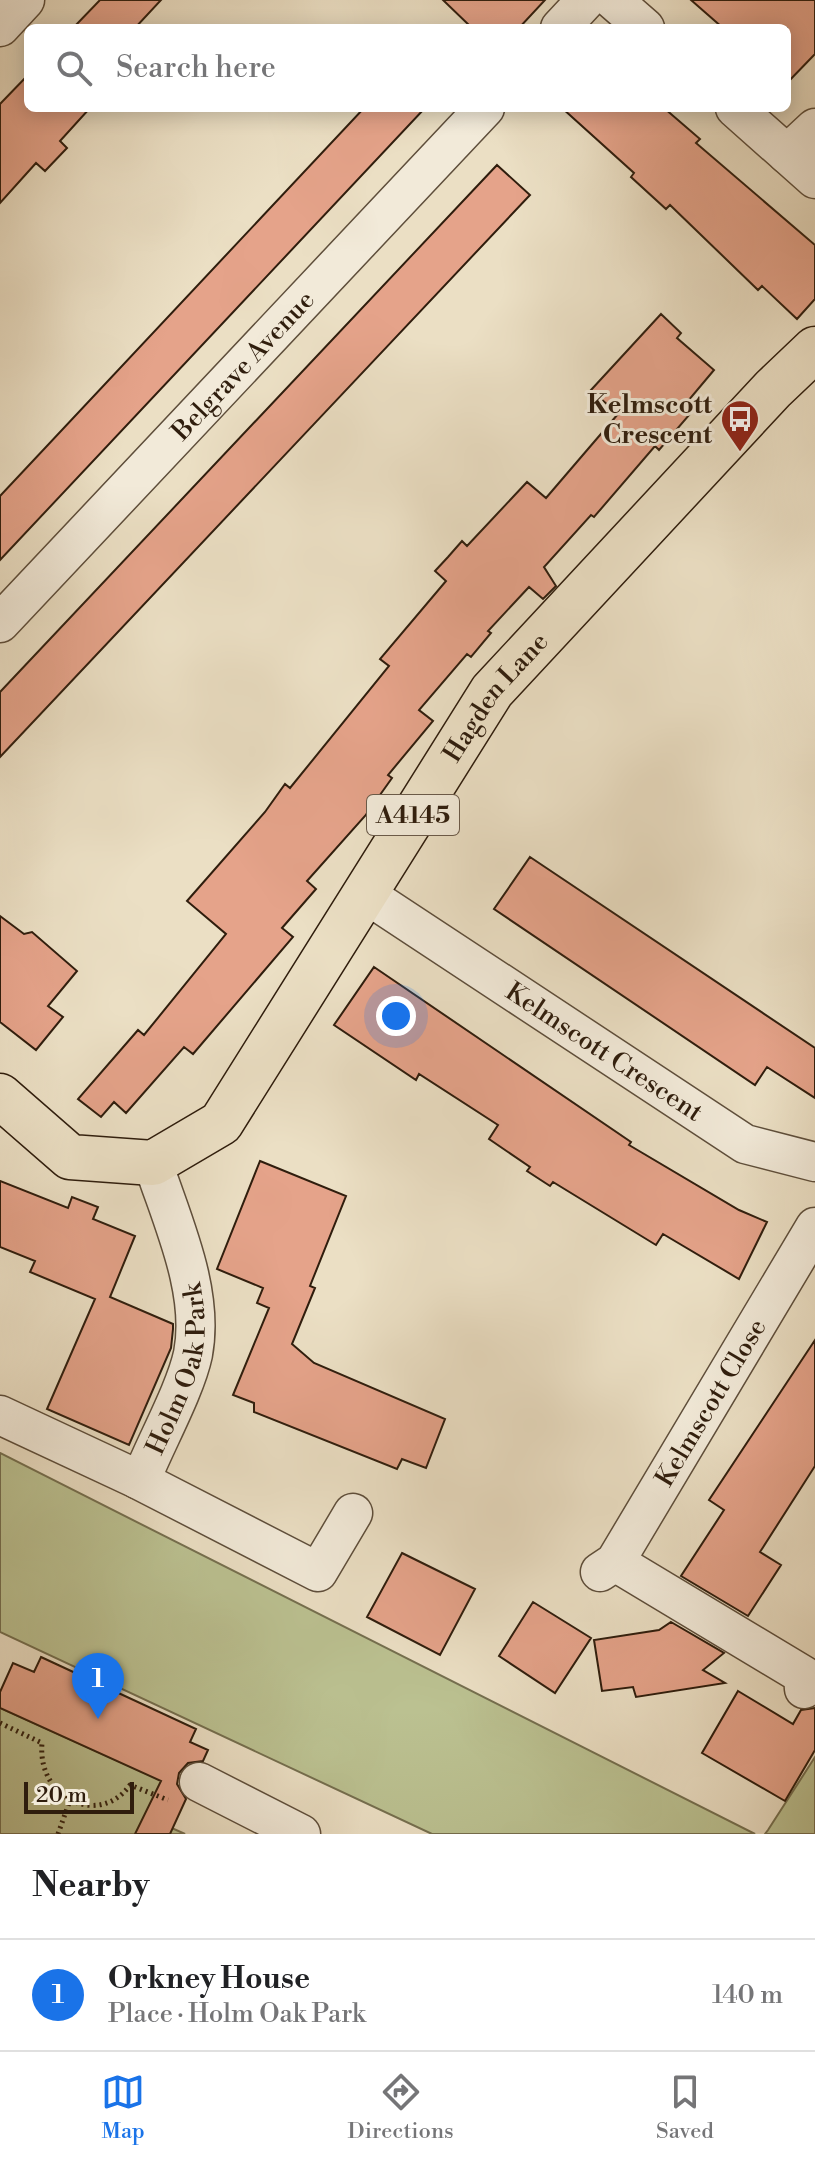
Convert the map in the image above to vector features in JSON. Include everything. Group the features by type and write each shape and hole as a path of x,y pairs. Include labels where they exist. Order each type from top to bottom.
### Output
{"main road":[{"name":"Hagden Lane","path":"153,1163 221,1123 492,691 773,389 815,349"},
{"path":"0,1096 70,1157 153,1163"}],"street":[{"path":"0,27 25,0"},
{"path":"564,24 586,0"},
{"path":"613,0 640,24"},
{"name":"Belgrave Avenue","path":"0,623 481,112"},
{"path":"740,112 815,179"},
{"path":"787,154 815,128"},
{"name":"Kelmscott Crescent","path":"364,893 745,1144 815,1162"},
{"name":"Holm Oak Park","path":"137,1479 146,1468 193,1355 195,1313 185,1262 153,1163"},
{"name":"Kelmscott Close","path":"804,1689 803,1675 607,1567 815,1227"},
{"path":"0,1415 137,1479 318,1572 353,1513"},
{"path":"206,1786 301,1834"}],"path":[{"path":"0,1723 42,1743 40,1761 47,1782 59,1795 70,1800 91,1805 125,1793 130,1785 179,1805 206,1786"},
{"path":"58,1834 70,1800"}],"green space":[{"path":"0,1453 755,1834 432,1834 0,1632"},
{"path":"0,1708 189,1793 145,1816 185,1834 0,1834"},
{"path":"815,1757 815,1834 765,1834 768,1830"}],"building":[{"path":"100,0 161,0 139,24 77,24"},
{"path":"443,0 545,0 523,24 468,24"},
{"path":"691,0 815,0 815,54 791,79 791,24 718,24"},
{"path":"24,79 24,112 86,112 60,141 67,148 45,171 36,163 0,203 0,104"},
{"path":"360,112 421,112 0,560 0,496"},
{"path":"566,112 669,112 700,139 696,143 815,245 815,299 797,319 762,286 758,290 670,205 666,209 631,177 634,173"},
{"path":"497,165 530,195 0,757 0,692"},
{"path":"661,314 681,333 677,338 714,370 682,408 690,414 659,450 655,446 594,517 591,515 544,567 556,586 543,599 529,587 488,631 491,633 471,657 467,654 419,710 433,721 388,775 392,778 365,816 307,881 316,889 282,928 293,937 193,1054 184,1047 126,1113 114,1102 101,1117 78,1099 138,1030 144,1035 226,934 187,901 265,812 285,784 290,788 389,666 380,659 446,581 435,571 462,541 467,546 527,482 546,498 618,414 591,390"},
{"path":"530,857 815,1048 815,1098 767,1067 755,1085 494,909"},
{"path":"0,916 24,934 32,932 77,971 48,1006 63,1017 36,1050 0,1022"},
{"path":"374,967 631,1142 629,1145 739,1210 767,1222 739,1279 663,1234 656,1245 553,1182 550,1186 527,1171 530,1167 489,1139 498,1125 419,1074 416,1080 334,1025"},
{"path":"260,1161 346,1196 310,1286 315,1288 292,1344 314,1363 445,1419 426,1468 402,1459 397,1469 254,1412 254,1403 233,1395 269,1308 257,1303 263,1288 217,1269"},
{"path":"0,1181 68,1208 72,1197 98,1207 93,1219 135,1236 110,1297 173,1324 173,1329 171,1348 129,1445 47,1409 95,1299 30,1272 35,1261 0,1247"},
{"path":"815,1340 815,1466 760,1552 781,1565 748,1616 681,1576 724,1510 709,1500"},
{"path":"402,1553 475,1589 440,1655 367,1617"},
{"path":"533,1602 591,1638 555,1693 499,1656"},
{"path":"671,1622 724,1653 703,1670 725,1683 636,1697 633,1687 602,1691 594,1640 659,1630"},
{"path":"41,1657 196,1729 190,1742 208,1750 203,1761 188,1763 179,1773 177,1784 186,1799 170,1834 135,1834 161,1781 0,1708 0,1692 13,1663 34,1672"},
{"path":"738,1691 793,1724 801,1710 815,1708 815,1750 785,1801 702,1753"}],"place":[{"name":"Kelmscott Crescent","path":"740,453"},
{"name":"Orkney House","path":"98,1719"}]}
